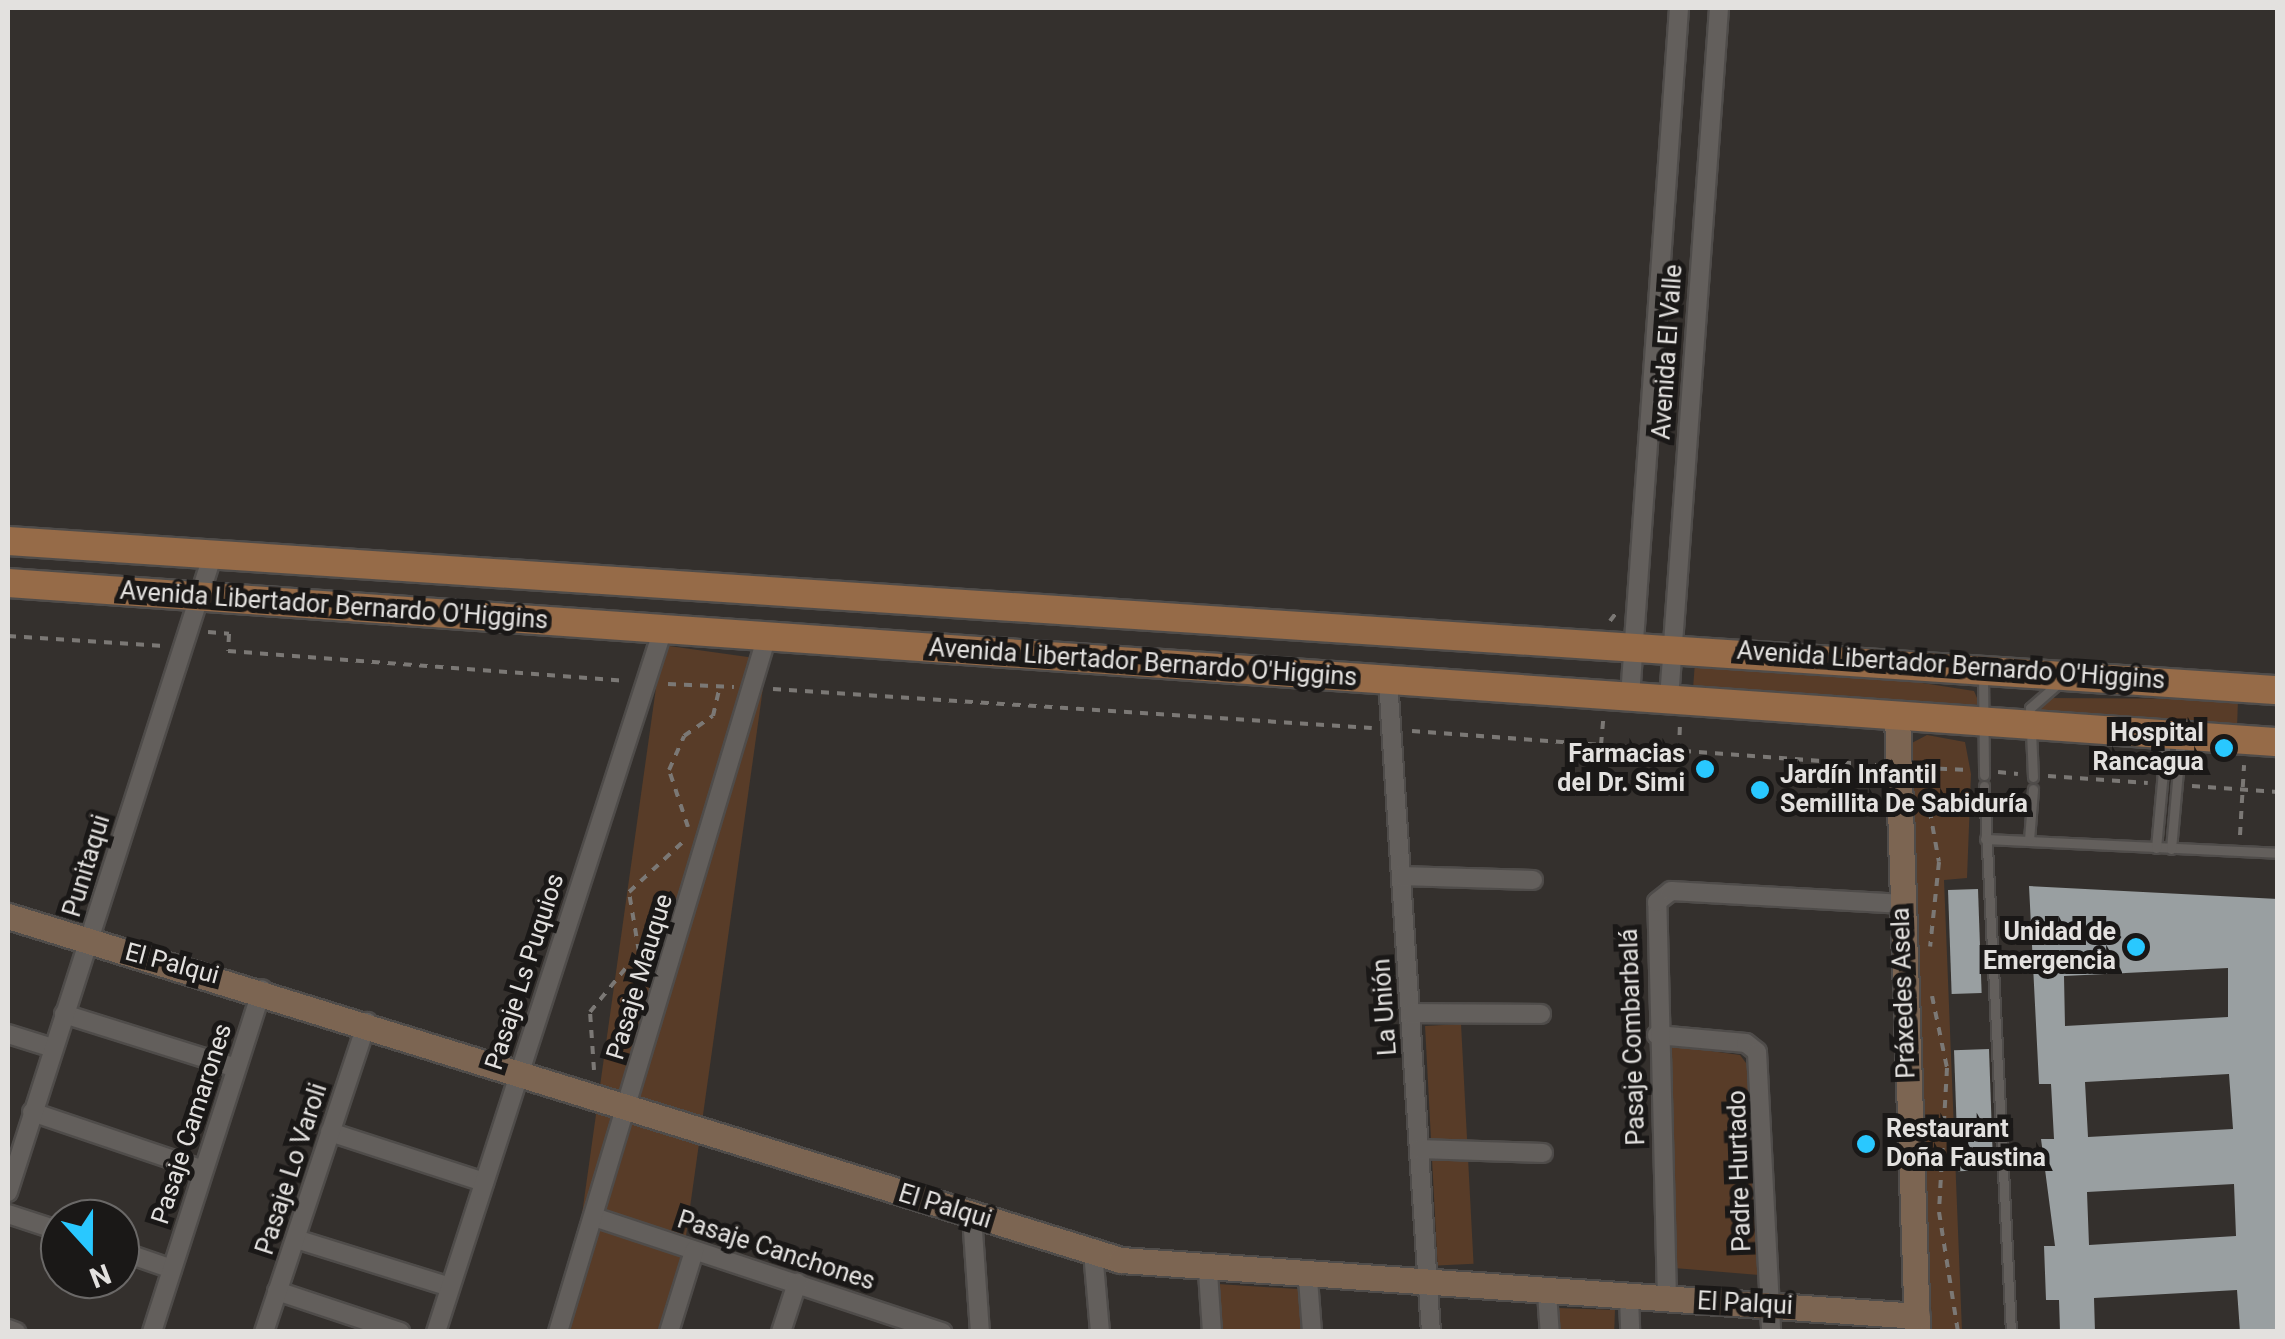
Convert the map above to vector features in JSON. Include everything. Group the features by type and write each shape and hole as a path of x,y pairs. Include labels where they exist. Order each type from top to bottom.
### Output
{"main road":[{"name":"Avenida Libertador Bernardo O'Higgins","path":"8,542 1672,644 2278,690"},
{"path":"175,552 185,595"},
{"name":"Avenida Libertador Bernardo O'Higgins","path":"8,583 2278,742"}],"street":[{"name":"Avenida El Valle","path":"1630,697 1679,8"},
{"name":"Avenida El Valle","path":"1668,700 1719,8"},
{"name":"Punitaqui","path":"8,1192 13,1152 32,1112 90,941 187,631 185,595 213,554"},
{"name":"Pasaje Ls Puquios","path":"436,1332 664,629"},
{"name":"Pasaje Mauque","path":"558,1332 768,636"},
{"name":"La Unión","path":"1388,680 1431,1332"},
{"name":"Práxedes Asela","path":"1896,715 1909,767 1900,904 1917,1324"},
{"path":"1401,876 1533,880"},
{"name":"Pasaje Combarbalá","path":"1667,1300 1653,915 1662,895 1900,904"},
{"name":"El Palqui","path":"8,916 262,988 1093,1252 1208,1272 1770,1305 1917,1324"},
{"name":"Pasaje Camarones","path":"152,1332 262,988"},
{"path":"1410,1012 1541,1014"},
{"path":"64,1014 236,1068"},
{"name":"Pasaje Lo Varoli","path":"264,1332 367,1022"},
{"path":"8,1034 53,1048"},
{"name":"Padre Hurtado","path":"1658,1035 1746,1043 1757,1052 1772,1332"},
{"path":"32,1112 203,1170"},
{"path":"330,1132 484,1182"},
{"path":"1419,1149 1543,1153"},
{"path":"8,1214 40,1224"},
{"path":"972,1216 980,1332"},
{"name":"Pasaje Canchones","path":"594,1217 796,1283 895,1324 942,1332"},
{"path":"296,1239 450,1286"},
{"path":"668,1332 694,1251"},
{"path":"1093,1252 1100,1332"},
{"path":"140,1258 172,1269"},
{"path":"1208,1272 1212,1332"},
{"path":"1308,1279 1312,1332"},
{"path":"781,1332 796,1283"},
{"path":"278,1292 400,1332"},
{"path":"1547,1293 1550,1332"},
{"path":"1629,1296 1630,1332"},
{"path":"8,1328 16,1332"}],"lane":[{"path":"1979,668 1988,721 1984,775"},
{"path":"2034,777 2034,699 2082,677"},
{"path":"2156,848 2174,736"},
{"path":"2171,849 2174,736"},
{"path":"1984,786 2011,1332"},
{"path":"2029,840 2033,789"},
{"path":"1985,839 2278,853"}],"path":[{"path":"8,636 167,646 172,631 187,631 230,634 228,651 1909,767"},
{"path":"586,1093 596,1066 590,1012 639,952 629,892 689,834 669,770 684,736 713,716 720,686"},
{"path":"2243,795 2244,740"}],"shaded area":[{"path":"662,645 767,660 672,1332 565,1332"},
{"path":"1695,662 1871,675 1974,691 1980,705 1693,689"},
{"path":"2042,698 2238,699 2237,728 2037,715"},
{"path":"1927,735 1965,742 1971,774 1967,878 1944,880 1962,1331 1932,1331 1908,745"},
{"path":"1461,1024 1474,1264 1438,1266 1425,1026"},
{"path":"1667,1045 1740,1055 1752,1071 1759,1275 1674,1268"},
{"path":"1218,1284 1298,1289 1302,1331 1222,1331"},
{"path":"1558,1308 1615,1310 1614,1332 1557,1331"}],"building":[{"path":"2029,886 2278,899 2278,1332 2240,1332 2237,1290 2094,1298 2095,1332 2060,1332 2059,1300 2046,1300 2044,1246 2055,1246 2041,1139 2054,1139 2051,1084 2039,1084","holes":["2228,968 2228,1017 2065,1026 2064,976","2229,1074 2233,1129 2088,1137 2085,1082","2234,1184 2236,1236 2089,1245 2087,1192"]},
{"path":"1978,889 1982,993 1952,994 1948,890"},
{"path":"1989,1049 1993,1170 1958,1171 1954,1050"}],"place":[{"name":"Hospital Rancagua","path":"2224,748"},
{"name":"Farmacias del Dr. Simi","path":"1705,769"},
{"name":"Jardín Infantil Semillita De Sabiduría","path":"1760,790"},
{"name":"Unidad de Emergencia","path":"2136,947"},
{"name":"Restaurant Doña Faustina","path":"1866,1144"}]}
